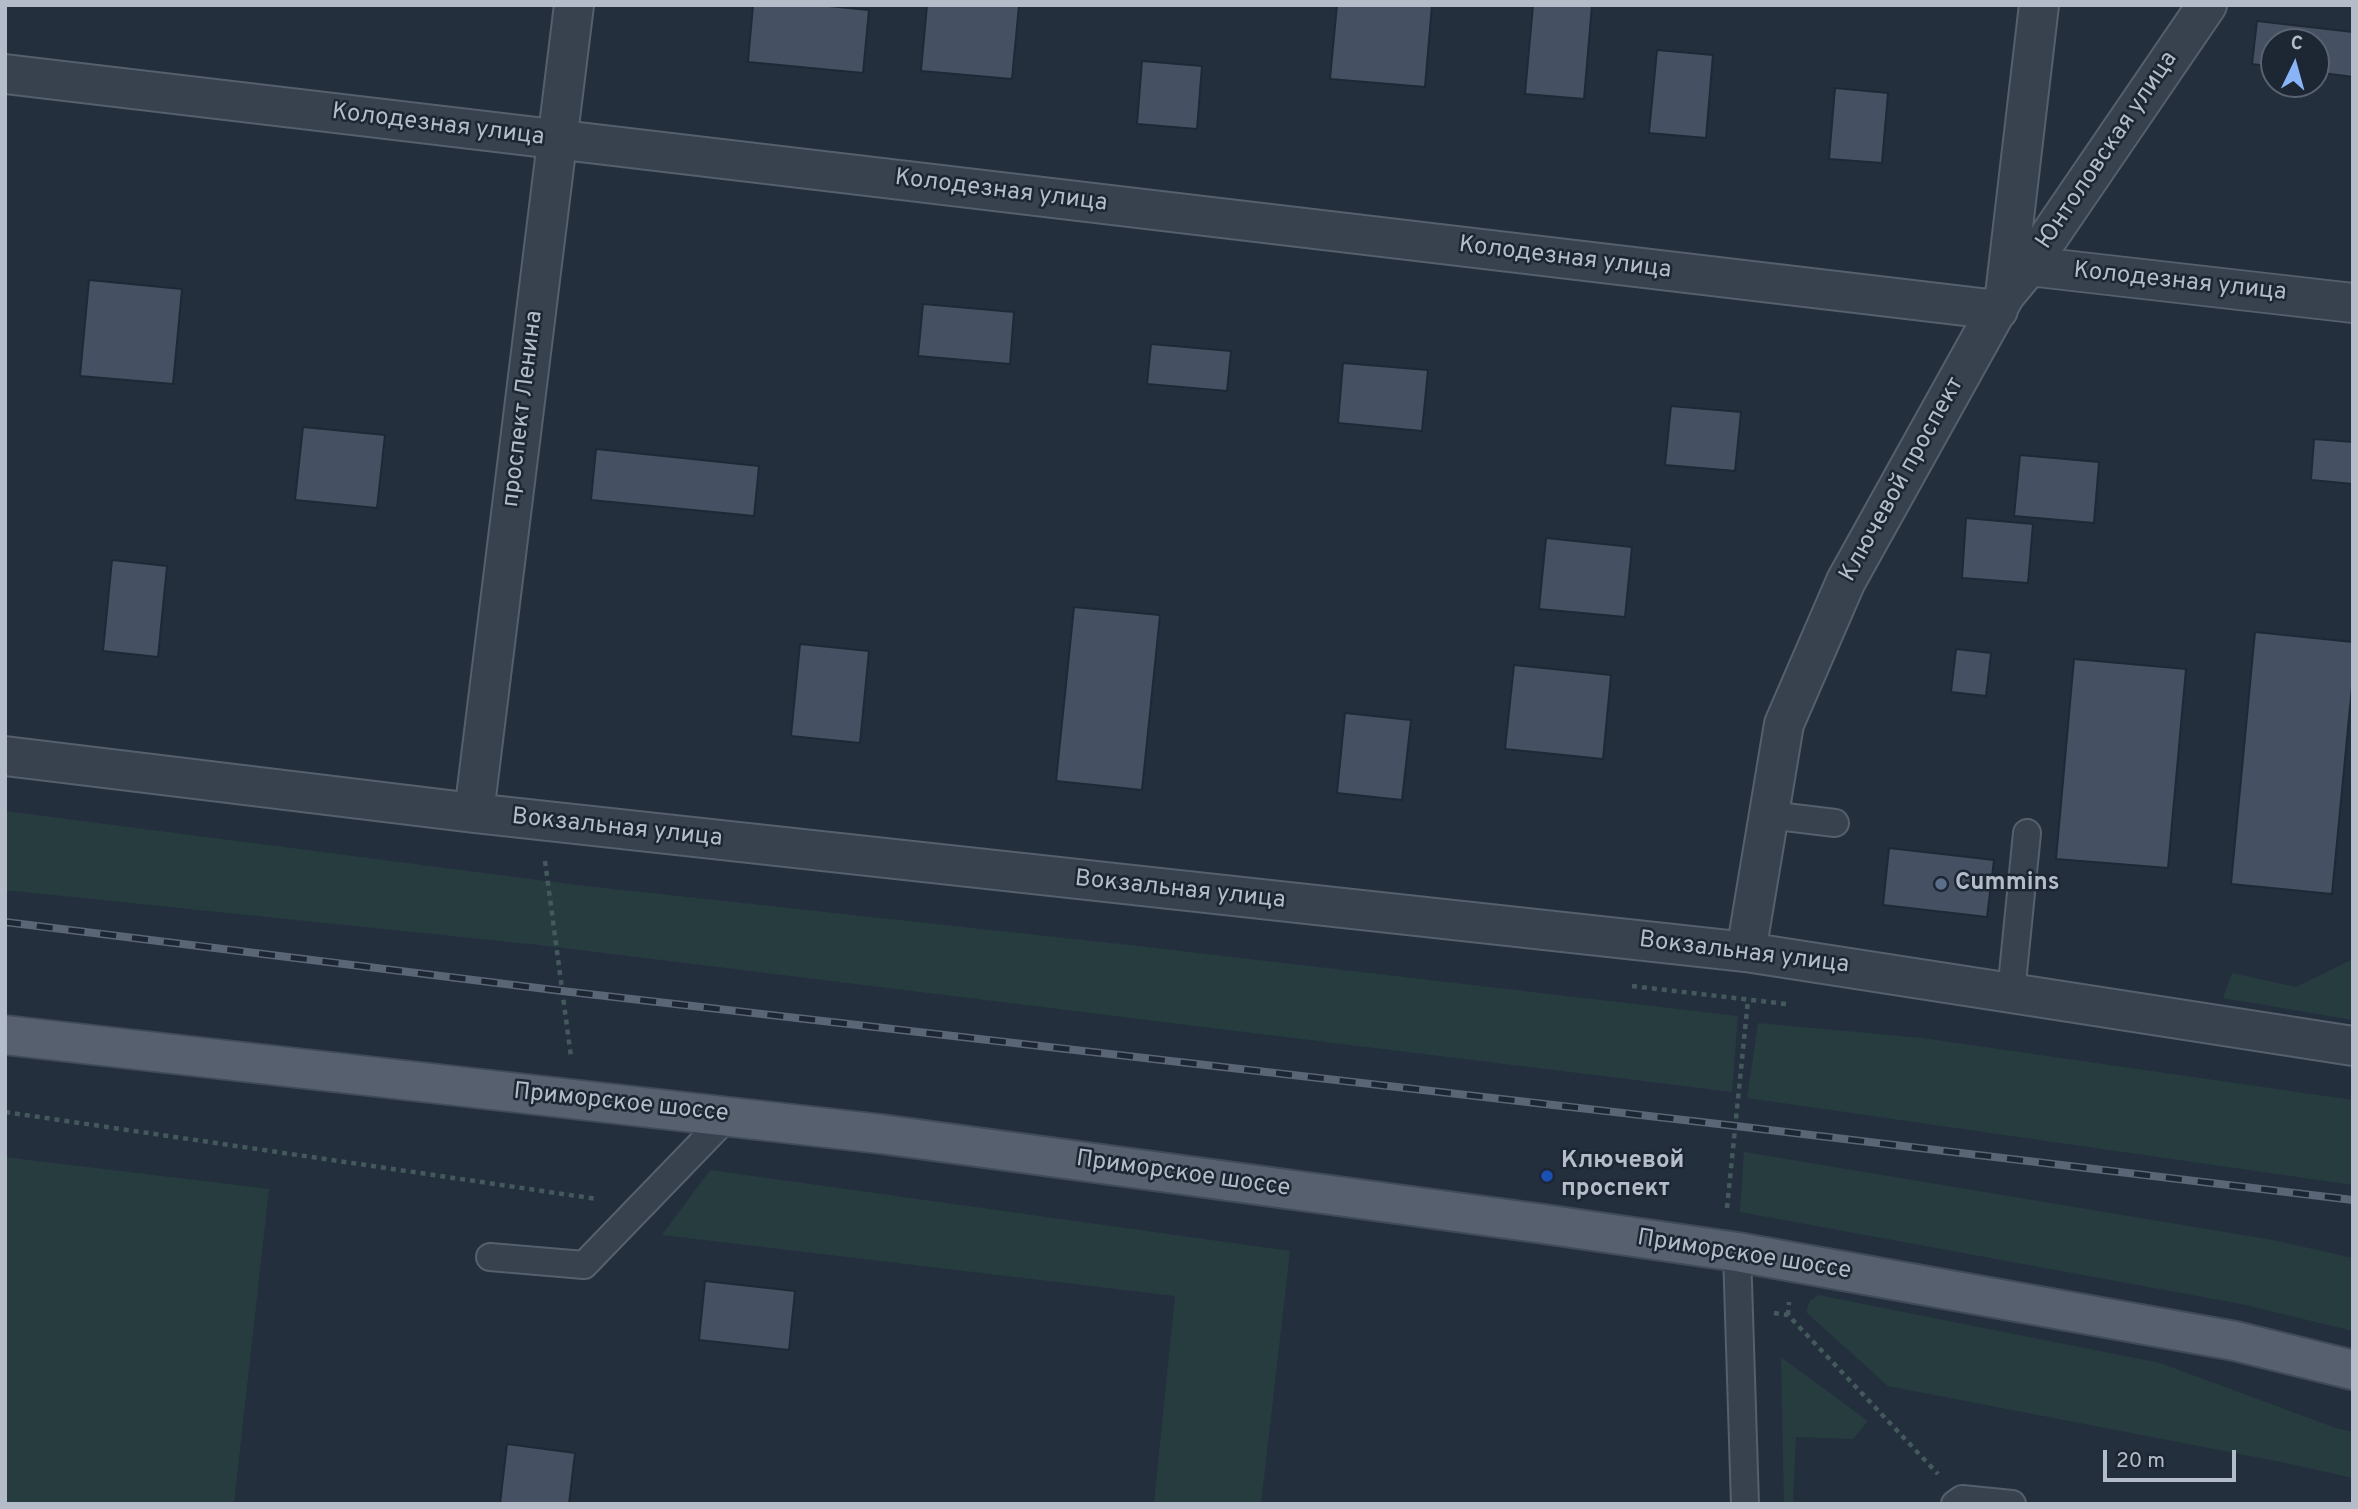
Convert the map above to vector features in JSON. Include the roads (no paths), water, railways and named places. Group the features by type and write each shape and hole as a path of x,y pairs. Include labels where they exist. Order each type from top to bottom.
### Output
{"main road":[{"name":"Приморское шоссе","path":"5,1035 908,1138 1737,1252 2235,1341 2353,1370"}],"street":[{"name":"проспект Ленина","path":"474,813 574,5"},
{"name":"Ключевой проспект","path":"1746,952 1784,724 1846,581 2010,282 2039,5"},
{"name":"Юнтоловская улица","path":"2010,282 2207,5"},
{"name":"Колодезная улица","path":"5,74 558,140 2010,282 2353,303"},
{"name":"Вокзальная улица","path":"5,756 474,813 1746,952 2353,1046"}],"lane":[{"path":"1769,815 1835,823"},
{"path":"2011,993 2027,833"},
{"path":"490,1257 584,1265 728,1116"},
{"path":"1737,1252 1745,1504"},
{"path":"1959,1502 2012,1504"}],"railway":[{"path":"5,922 562,991 2353,1200"}],"place":[{"name":"Cummins","path":"1941,884"},
{"name":"Ключевой проспект","path":"1547,1176"}]}
